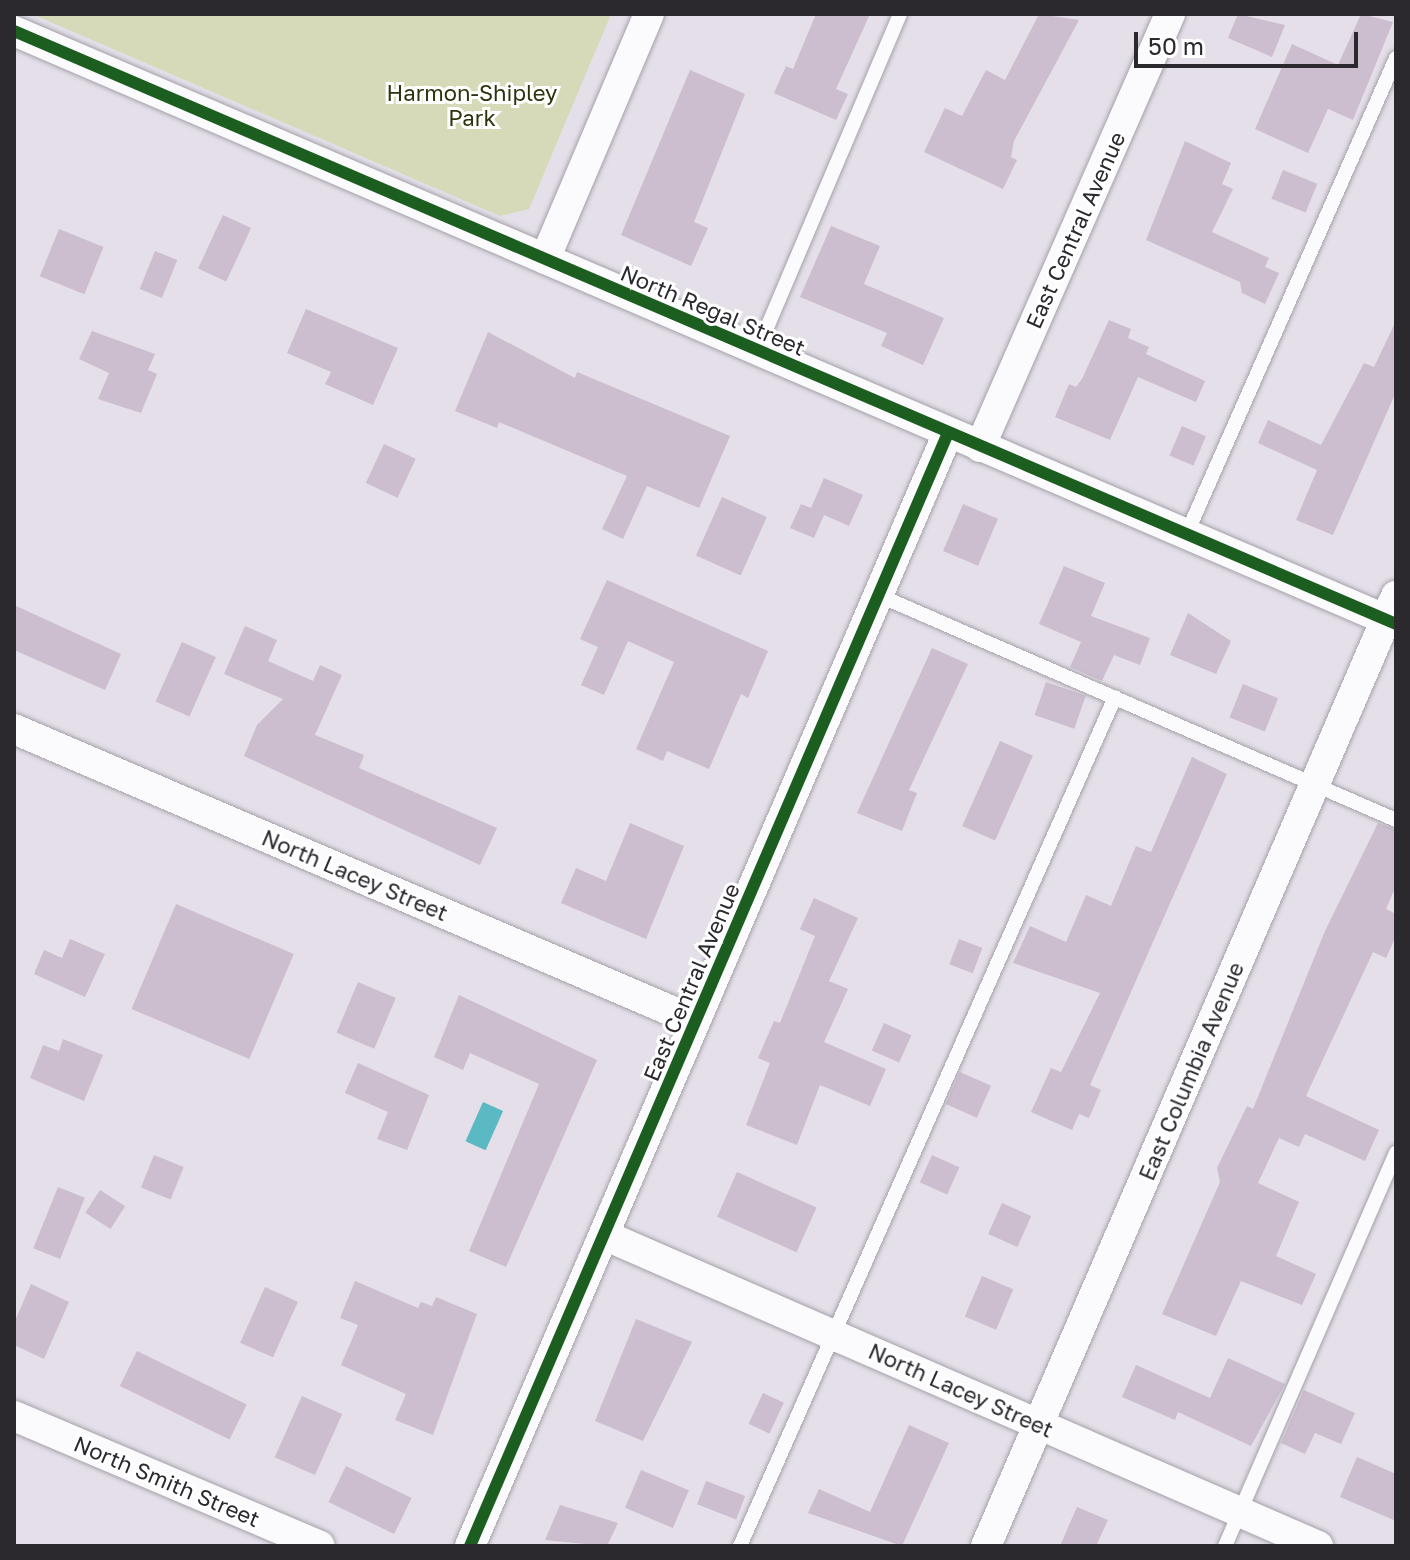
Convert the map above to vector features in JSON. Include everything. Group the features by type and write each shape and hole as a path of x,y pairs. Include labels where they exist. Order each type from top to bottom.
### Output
{"street":[{"path":"545,259 649,14"},
{"name":"East Central Avenue","path":"980,447 1170,14"},
{"name":"North Regal Street","path":"14,31 980,447 1187,533 1393,613"},
{"name":"East Central Avenue","path":"470,1546 948,433"},
{"name":"East Columbia Avenue","path":"986,1546 1315,782 1393,613"},
{"name":"North Lacey Street","path":"14,729 695,1021"},
{"name":"North Lacey Street","path":"604,1235 1318,1546"},
{"name":"North Smith Street","path":"14,1416 320,1546"}],"lane":[{"path":"757,351 900,14"},
{"path":"1187,533 1396,58"},
{"path":"878,595 1315,782 1396,820"},
{"path":"740,1546 1115,697"},
{"path":"1225,1546 1396,1153"}],"green space":[{"name":"Harmon-Shipley Park","path":"32,14 611,14 529,209 500,216"}],"water":[{"path":"483,1102 503,1111 486,1150 466,1141"}],"building":[{"path":"816,14 870,14 836,89 848,94 836,120 774,93 786,66 793,69"},
{"path":"1039,14 1079,20 1014,141 1011,157 1017,160 1003,189 924,152 945,108 962,116 986,70 1005,80"},
{"path":"1238,14 1285,25 1272,57 1228,38"},
{"path":"1361,14 1393,22 1353,120 1328,109 1308,153 1255,129 1292,44 1338,65"},
{"path":"690,70 745,94 694,222 708,228 691,266 621,235"},
{"path":"1185,141 1231,163 1222,184 1233,189 1212,232 1269,258 1265,267 1279,273 1265,304 1242,293 1240,282 1146,240"},
{"path":"1283,170 1317,184 1306,213 1271,199"},
{"path":"223,215 251,228 226,282 198,268"},
{"path":"831,226 880,246 864,284 944,318 923,365 881,346 887,333 800,297"},
{"path":"59,229 104,247 84,294 40,276"},
{"path":"155,251 177,260 162,298 140,289"},
{"path":"306,309 398,348 373,405 325,384 331,372 287,353"},
{"path":"1109,320 1131,329 1128,338 1149,347 1146,354 1205,381 1196,402 1138,377 1110,440 1055,417 1069,384 1076,387 1082,379"},
{"path":"1396,321 1396,392 1333,535 1296,520 1317,470 1258,443 1268,420 1321,445 1364,363 1374,367"},
{"path":"92,331 155,354 148,370 157,374 141,413 98,399 109,373 79,359"},
{"path":"488,332 575,378 577,372 730,436 699,508 647,486 623,539 602,529 627,476 499,422 497,428 455,411"},
{"path":"1182,426 1206,436 1193,466 1169,455"},
{"path":"384,444 416,459 398,498 366,483"},
{"path":"824,478 863,495 849,526 824,515 814,538 790,528 801,504 811,508"},
{"path":"722,497 767,517 741,575 696,555"},
{"path":"963,504 998,519 978,566 943,551"},
{"path":"1064,566 1105,583 1091,616 1150,638 1140,665 1114,655 1102,681 1070,667 1081,642 1039,624"},
{"path":"607,580 768,651 748,698 741,694 709,769 667,751 663,761 636,749 674,662 628,641 604,695 581,685 598,647 580,639"},
{"path":"14,605 121,654 105,690 14,650"},
{"path":"1188,613 1231,641 1216,674 1170,655"},
{"path":"245,626 277,640 268,661 313,681 320,665 342,675 315,735 364,755 359,768 497,828 480,865 244,756 257,725 283,699 224,674"},
{"path":"182,642 216,657 189,716 156,701"},
{"path":"932,648 968,664 909,790 917,793 902,831 857,813"},
{"path":"1046,682 1086,696 1074,729 1035,715"},
{"path":"1243,684 1278,698 1265,732 1230,717"},
{"path":"1000,741 1033,756 995,841 962,826"},
{"path":"1192,757 1227,774 1090,1085 1101,1090 1089,1118 1079,1114 1072,1130 1031,1112 1051,1068 1061,1072 1100,993 1013,963 1030,926 1066,942 1086,895 1111,906 1136,846 1151,852"},
{"path":"630,823 684,846 646,939 561,903 576,868 606,881"},
{"path":"1378,823 1396,830 1396,886 1386,909 1396,914 1396,936 1386,958 1373,952 1306,1096 1379,1130 1365,1161 1305,1134 1299,1147 1279,1138 1258,1183 1299,1202 1276,1256 1316,1274 1302,1305 1241,1281 1216,1336 1162,1314 1220,1182 1217,1168 1247,1106 1253,1109 1325,931"},
{"path":"814,898 858,918 829,981 848,989 824,1042 886,1069 870,1106 820,1085 797,1145 746,1125 770,1063 758,1058 774,1021 780,1023 815,936 800,929"},
{"path":"176,904 294,954 249,1059 131,1009"},
{"path":"70,939 105,954 85,997 34,974 44,950 62,958"},
{"path":"959,939 982,948 973,973 949,964"},
{"path":"358,982 396,998 374,1049 337,1033"},
{"path":"459,995 597,1060 506,1267 469,1251 539,1084 470,1053 463,1070 434,1057"},
{"path":"884,1023 911,1035 899,1063 872,1050"},
{"path":"63,1039 103,1055 84,1101 30,1078 43,1045 59,1051"},
{"path":"358,1063 429,1095 407,1150 377,1139 388,1112 345,1093"},
{"path":"960,1072 991,1086 977,1118 946,1104"},
{"path":"154,1155 184,1167 171,1199 141,1187"},
{"path":"932,1155 959,1167 947,1195 920,1182"},
{"path":"737,1172 816,1207 797,1252 717,1217"},
{"path":"58,1187 85,1198 60,1259 33,1248"},
{"path":"100,1190 125,1206 110,1229 85,1213"},
{"path":"1002,1203 1031,1216 1017,1247 988,1234"},
{"path":"982,1276 1013,1289 996,1330 965,1317"},
{"path":"355,1281 418,1308 421,1302 432,1306 436,1297 477,1314 433,1435 395,1420 406,1394 341,1365 358,1325 340,1318"},
{"path":"31,1284 69,1302 44,1359 14,1345 14,1323"},
{"path":"265,1287 298,1302 273,1357 240,1343"},
{"path":"636,1319 692,1342 643,1441 595,1421"},
{"path":"137,1351 247,1404 230,1440 120,1386"},
{"path":"1228,1358 1285,1384 1251,1446 1178,1412 1175,1420 1122,1397 1136,1365 1210,1398"},
{"path":"1304,1390 1355,1413 1341,1444 1315,1433 1305,1454 1281,1443"},
{"path":"763,1393 784,1403 769,1434 749,1424"},
{"path":"302,1396 342,1414 315,1475 275,1457"},
{"path":"909,1425 949,1443 902,1546 808,1513 819,1489 870,1512"},
{"path":"1357,1457 1396,1474 1396,1521 1340,1497"},
{"path":"346,1466 412,1498 394,1534 328,1502"},
{"path":"641,1470 689,1490 673,1528 625,1508"},
{"path":"706,1481 745,1496 736,1519 697,1504"},
{"path":"560,1505 618,1523 607,1546 545,1540"},
{"path":"1077,1507 1108,1520 1096,1546 1060,1546"}],"cycle path":[{"path":"14,31 1396,624"},
{"path":"470,1546 948,433"}]}
